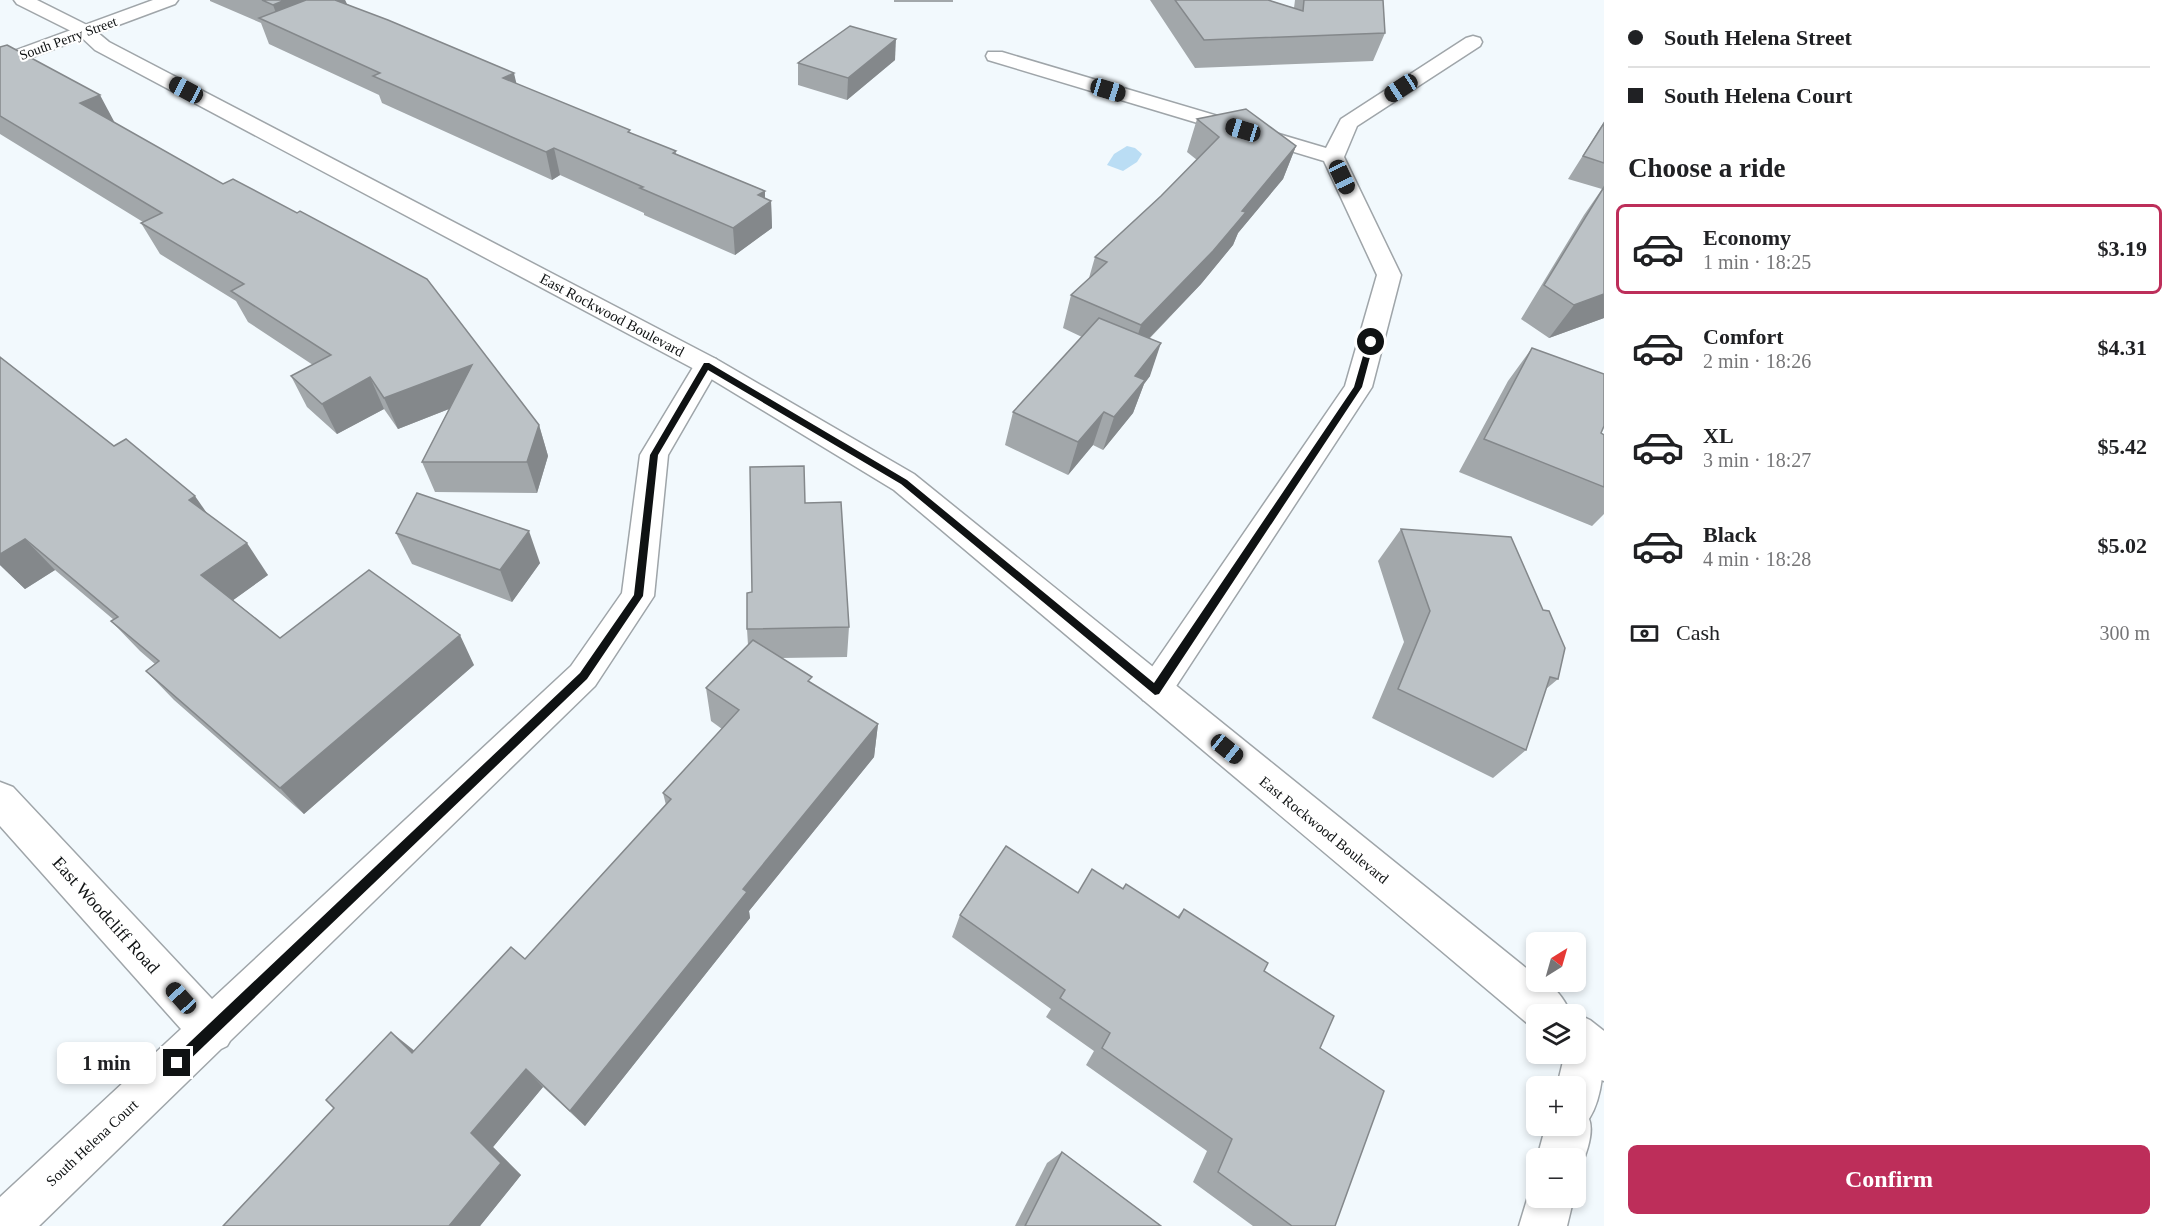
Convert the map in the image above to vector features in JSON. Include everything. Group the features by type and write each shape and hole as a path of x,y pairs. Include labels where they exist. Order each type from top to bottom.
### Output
{"street":[{"name":"East Rockwood Boulevard","path":"23,0 85,31 102,46 707,365 904,482 1537,1004"},
{"name":"South Perry Street","path":"0,63 169,0"},
{"path":"1333,157 1348,123 1473,42"},
{"path":"995,56 1333,157 1389,275 1358,387 1155,690"},
{"name":"South Helena Court","path":"4,1226 584,676 638,596 654,455 707,365"},
{"name":"East Woodcliff Road","path":"0,799 212,1031"},
{"path":"1582,1076 1589,1047"},
{"path":"1543,1226 1547,1208"}],"water":[{"path":"1127,146 1135,148 1142,154 1137,162 1123,171 1107,165 1114,154"}],"building":[{"path":"262,0 285,0 273,5"},
{"path":"306,0 335,0 514,73 503,78 630,130 628,132 676,151 673,153 765,191 758,195 771,201 733,228 554,148 546,152 373,76 380,73 259,18"},
{"path":"1175,0 1268,0 1303,11 1304,0 1383,0 1385,33 1204,40"},
{"path":"850,26 896,39 848,78 798,63"},
{"path":"7,45 100,95 80,103 223,184 233,179 297,213 300,211 427,279 539,425 527,462 422,462 472,365 384,398 370,377 322,404 291,376 331,355 231,291 244,284 141,223 162,213 0,116 0,47"},
{"path":"1246,109 1296,146 1242,211 1246,212 1213,251 1141,325 1071,295 1107,262 1095,257 1161,196 1219,137 1197,119"},
{"path":"1604,123 1604,163 1583,156"},
{"path":"1604,187 1604,294 1574,305 1544,285"},
{"path":"1099,318 1161,343 1135,376 1145,380 1114,417 1104,412 1078,442 1013,412"},
{"path":"1532,348 1604,374 1604,426 1601,433 1604,435 1604,487 1484,439"},
{"path":"0,357 114,446 126,439 195,496 189,500 247,543 201,575 280,638 369,570 460,635 280,788 146,671 159,661 111,621 118,617 25,539 0,554"},
{"path":"804,466 805,503 841,502 849,627 747,629 747,593 752,592 750,467"},
{"path":"417,493 529,531 500,570 396,533"},
{"path":"1401,529 1511,537 1543,610 1549,611 1565,648 1558,679 1550,677 1526,750 1398,689 1430,611"},
{"path":"753,640 812,677 808,681 878,724 743,889 747,892 570,1111 526,1069 471,1133 501,1163 449,1226 223,1226 334,1108 326,1100 391,1032 412,1053 511,947 525,959 671,799 663,793 739,710 706,688"},
{"path":"1006,846 1078,893 1092,869 1123,889 1126,884 1179,918 1184,909 1268,963 1264,971 1334,1016 1320,1048 1384,1091 1335,1226 1292,1226 1218,1172 1232,1139 1102,1048 1110,1033 1060,998 1065,990 960,915"},
{"path":"1062,1152 1161,1226 1025,1226"}],"route":[{"path":"177,1063 584,676 638,596 654,455 707,365 904,482 1155,690 1358,387 1371,342"}]}
